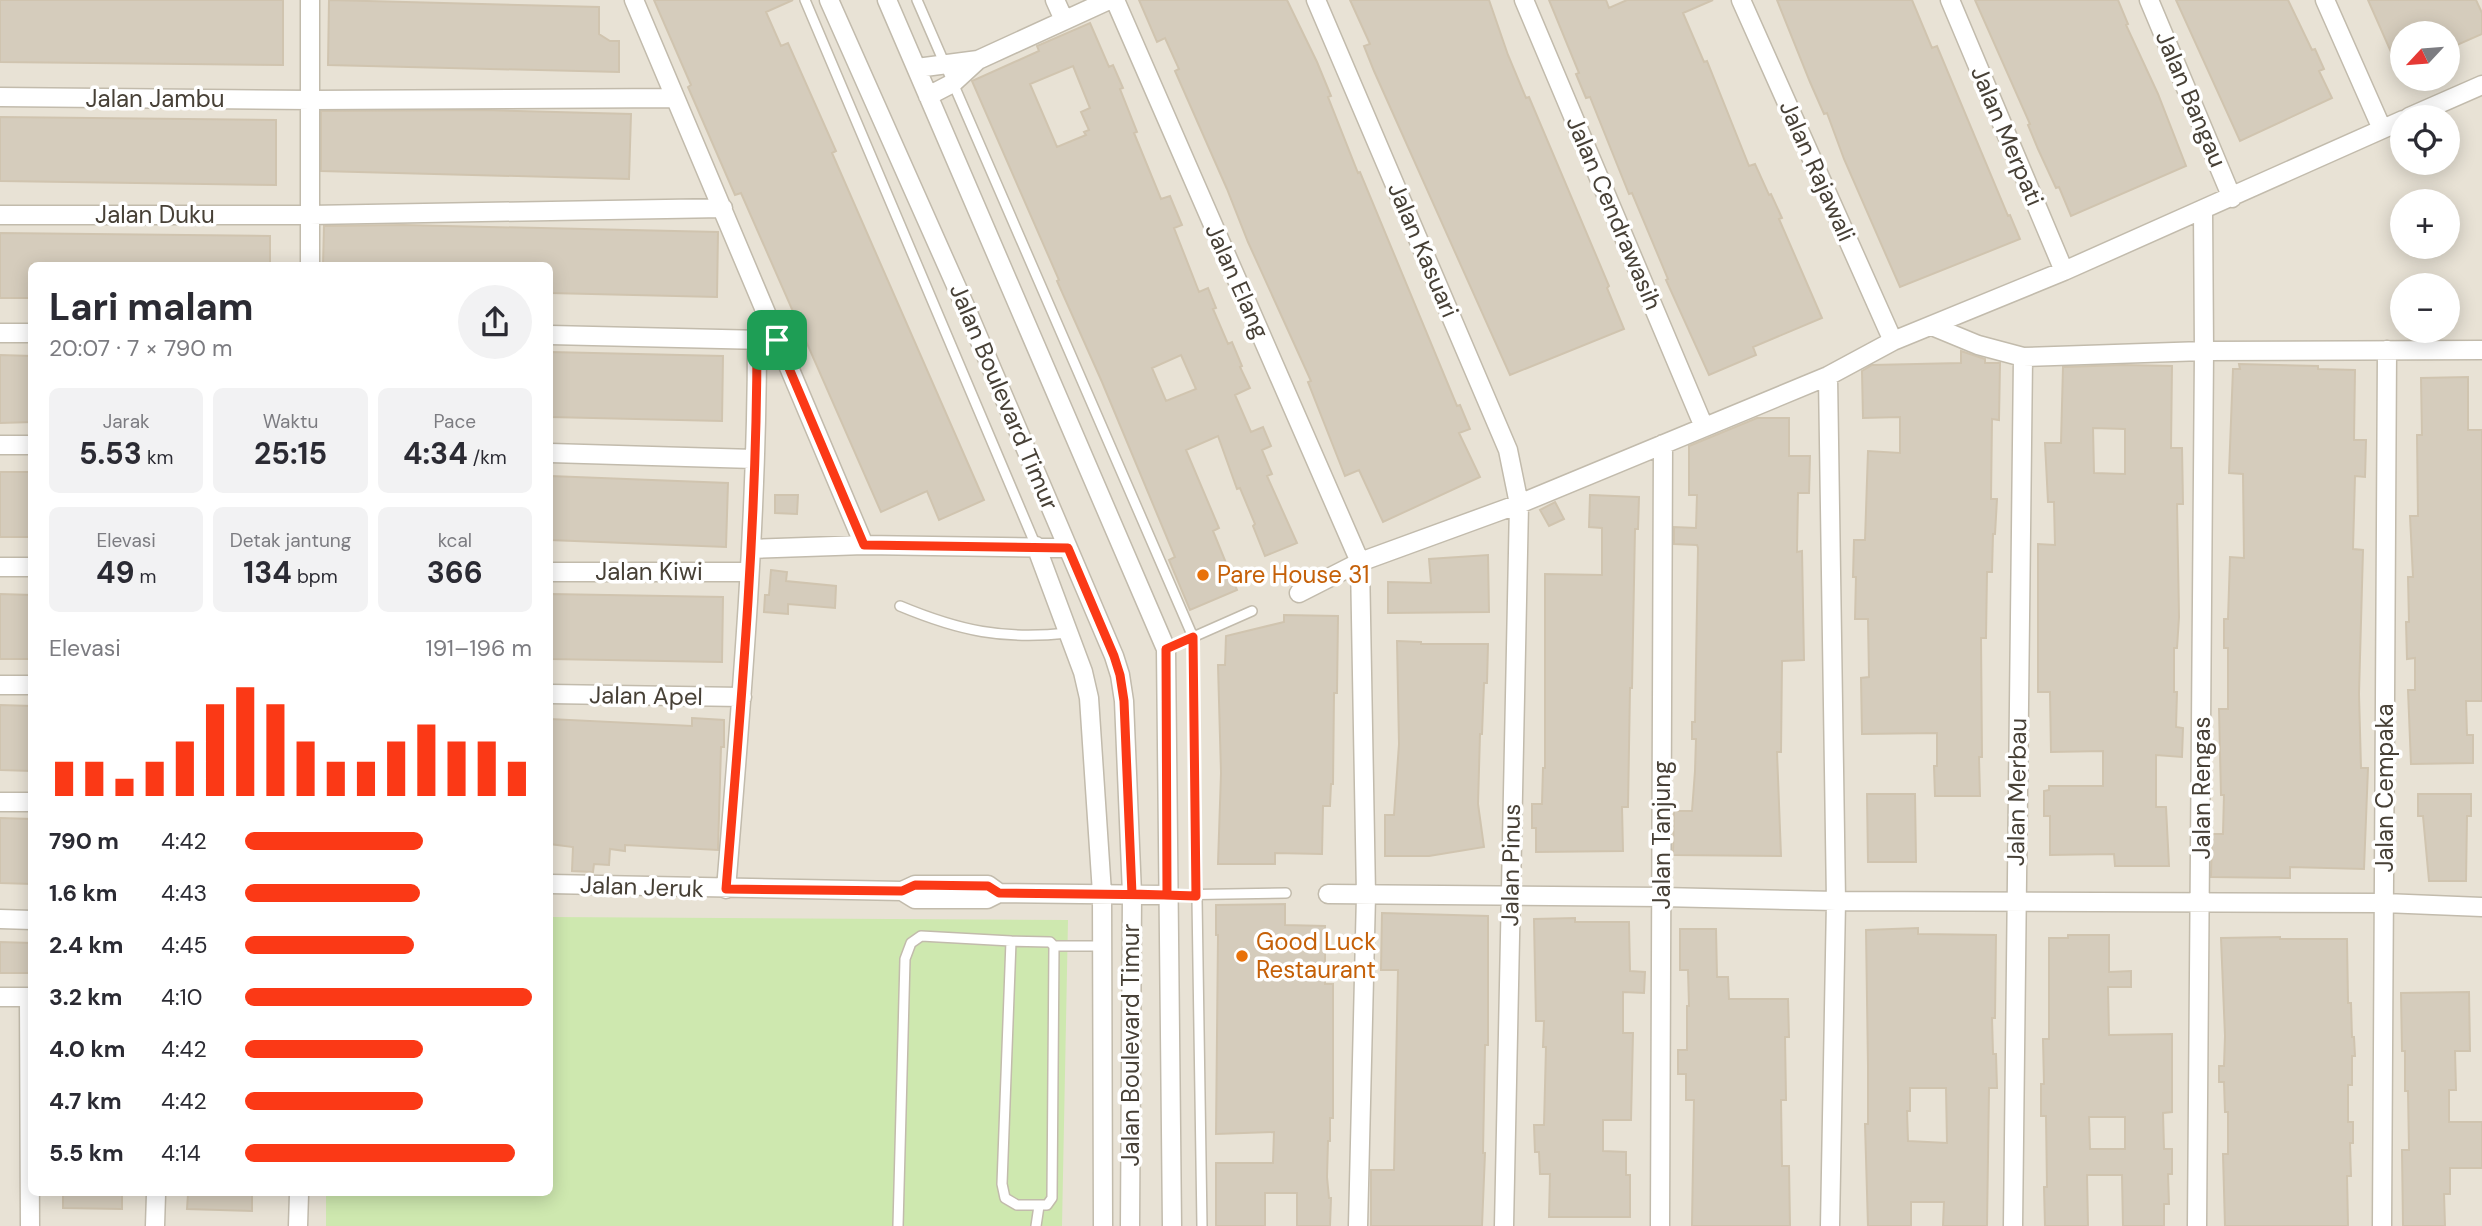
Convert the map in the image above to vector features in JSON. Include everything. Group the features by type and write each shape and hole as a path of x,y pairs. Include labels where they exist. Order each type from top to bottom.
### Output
{"street":[{"path":"310,0 310,262"},
{"path":"634,0 864,545"},
{"name":"Jalan Boulevard Timur","path":"830,0 965,306 1120,675 1124,701 1132,894 1130,1226"},
{"name":"Jalan Boulevard Timur","path":"887,0 1166,649 1172,1226"},
{"path":"1055,0 1064,20"},
{"path":"928,96 953,83 978,60 1108,0"},
{"name":"Jalan Elang","path":"1115,0 1360,562"},
{"name":"Jalan Kasuari","path":"1316,0 1508,450 1519,504"},
{"name":"Jalan Cendrawasih","path":"1524,0 1703,427"},
{"name":"Jalan Rajawali","path":"1741,0 1893,341"},
{"name":"Jalan Merpati","path":"1950,0 2064,271"},
{"name":"Jalan Bangau","path":"2149,0 2232,198"},
{"path":"2326,0 2382,129"},
{"path":"917,68 978,60"},
{"path":"2436,105 2482,85"},
{"name":"Jalan Jambu","path":"0,97 311,100 676,98"},
{"path":"1299,593 1360,562 1519,504 1828,376 1893,341 2064,271 2390,126"},
{"name":"Jalan Duku","path":"0,215 310,215 723,208"},
{"name":"Jalan Rengas","path":"2197,1226 2203,210"},
{"path":"1932,326 1978,345 2023,357 2204,351 2482,350"},
{"path":"0,333 28,333"},
{"path":"553,335 777,340"},
{"path":"726,889 751,549 757,340"},
{"name":"Jalan Cempaka","path":"2382,1226 2387,351"},
{"name":"Jalan Merbau","path":"2013,1226 2023,357"},
{"path":"1828,376 1836,901 1830,1226"},
{"name":"Jalan Tanjung","path":"1660,1226 1662,444"},
{"path":"0,445 28,445"},
{"path":"553,453 754,459"},
{"name":"Jalan Pinus","path":"1504,1226 1519,504"},
{"path":"751,549 864,545 1068,548"},
{"name":"Jalan Boulevard Timur","path":"1036,546 1083,672 1089,698 1102,893 1103,1226"},
{"path":"1358,1226 1366,895 1360,562"},
{"path":"0,567 28,567"},
{"name":"Jalan Kiwi","path":"553,572 749,572"},
{"path":"0,685 28,685"},
{"name":"Jalan Apel","path":"553,694 742,697"},
{"path":"0,802 28,802"},
{"name":"Jalan Jeruk","path":"553,884 902,891 915,899 988,899 999,893 1167,895"},
{"path":"1328,894 1836,901 2384,903 2482,907"},
{"path":"0,919 28,920"},
{"path":"0,997 28,997"},
{"path":"30,1196 30,1226"},
{"path":"155,1226 156,1196"},
{"path":"298,1226 299,1196"}],"lane":[{"name":"Jalan Boulevard Timur","path":"804,0 1036,546"},
{"path":"917,0 1193,637 1202,1226"},
{"path":"900,606 968,631 1011,636 1068,633"},
{"path":"1166,649 1252,611"},
{"path":"1167,895 1286,893"},
{"path":"898,1226 905,959 911,943 921,936 1049,942 1055,946 1103,946"},
{"path":"1011,941 1002,1184 1005,1198 1017,1205 1047,1205 1052,1198 1055,946"},
{"path":"1035,1226 1039,1206"}],"shaded area":[{"path":"0,0 2482,0 2482,1226 0,1226"}],"green space":[{"path":"553,917 1068,920 1062,1226 326,1226 326,1196 553,1196"}],"building":[{"path":"0,0 283,0 283,65 0,62"},
{"path":"329,0 599,7 599,34 610,41 619,41 619,72 328,65"},
{"path":"654,0 793,0 766,12 781,46 788,43 836,151 832,153 984,500 939,520 927,491 881,512 741,193 735,195"},
{"path":"1139,0 1287,0 1317,62 1358,173 1360,172 1457,406 1460,405 1470,429 1459,433 1480,477 1383,522 1359,470 1345,476 1308,382 1311,381 1175,71 1179,69 1165,38 1157,42"},
{"path":"1350,0 1489,0 1508,55 1526,98 1529,97 1609,286 1607,288 1624,329 1510,375 1374,71 1364,46 1370,44"},
{"path":"1549,0 1606,0 1609,8 1627,0 1713,0 1683,13 1704,62 1707,61 1749,166 1755,164 1782,218 1779,219 1822,318 1753,347 1756,355 1709,375 1666,280 1668,279 1632,193 1629,194 1590,97 1586,98 1576,74 1579,73"},
{"path":"1777,0 1912,0 1932,48 1937,46 2020,239 1900,287"},
{"path":"1975,0 2118,0 2186,166 2071,216 2038,149 2028,125 2030,124"},
{"path":"2176,0 2288,0 2324,69 2319,71 2332,98 2240,141"},
{"path":"2368,0 2476,0 2482,13 2482,34 2460,44 2460,21 2390,21 2390,50"},
{"path":"1090,23 1109,67 1113,65 1123,88 1120,89 1137,132 1134,133 1161,199 1170,196 1182,225 1174,228 1199,292 1208,288 1216,308 1213,309 1228,344 1232,342 1242,366 1240,367 1250,388 1235,395 1251,432 1263,427 1271,446 1262,450 1272,474 1267,476 1297,543 1265,556 1253,526 1255,524 1240,488 1237,489 1218,436 1186,450 1219,528 1213,531 1237,590 1190,610 1169,560 1175,557 972,81 1039,51 1037,46","holes":["1073,66 1090,108 1081,112 1089,130 1084,132 1086,135 1057,147 1030,84","1181,355 1196,389 1166,401 1152,368"]},
{"path":"485,110 631,114 629,179 321,171 321,111"},
{"path":"0,117 276,120 276,185 0,181"},
{"path":"403,225 718,232 717,297 553,293 553,262 323,262 324,226"},
{"path":"0,233 270,236 270,262 28,262 28,298 0,298"},
{"path":"1961,351 1985,359 1985,363 2000,363 1999,420 1992,419 1991,499 1997,499 1995,534 1992,572 1987,572 1986,638 1981,638 1980,796 1935,796 1937,733 1862,734 1861,678 1869,677 1868,619 1855,619 1854,540 1865,540 1868,451 1900,453 1900,417 1863,418 1862,371 1872,365 1961,363"},
{"path":"553,352 723,356 722,421 553,417"},
{"path":"0,355 28,356 28,422 0,423"},
{"path":"2239,364 2355,370 2354,440 2366,440 2365,477 2355,476 2353,549 2363,550 2359,694 2361,768 2368,768 2364,869 2290,867 2290,878 2211,877 2212,834 2223,834 2224,795 2221,795 2219,709 2228,709 2228,648 2224,648 2224,619 2228,619 2230,557 2244,558 2243,474 2229,473 2233,369 2240,369"},
{"path":"2172,366 2171,448 2182,448 2183,504 2177,504 2179,617 2177,648 2174,648 2174,692 2177,692 2176,727 2183,728 2182,757 2156,755 2156,807 2166,807 2169,866 2115,866 2114,854 2050,855 2050,816 2044,816 2044,791 2049,790 2049,786 2103,786 2103,751 2051,752 2050,692 2038,692 2038,544 2055,545 2054,502 2048,502 2045,443 2061,443 2063,367","holes":["2093,428 2125,429 2125,474 2094,473"]},
{"path":"2468,377 2468,430 2482,430 2482,701 2466,701 2467,735 2473,735 2473,763 2411,764 2408,690 2415,690 2415,658 2407,659 2406,622 2409,622 2408,577 2413,577 2410,516 2418,516 2417,435 2422,435 2421,378"},
{"path":"1757,418 1789,418 1789,456 1810,456 1809,493 1798,493 1797,552 1802,551 1804,660 1782,661 1781,752 1777,752 1781,856 1673,855 1674,811 1692,811 1695,771 1696,739 1692,739 1692,722 1695,722 1698,548 1697,545 1674,544 1674,527 1696,528 1697,495 1689,495 1689,446"},
{"path":"0,472 28,472 28,537 0,537"},
{"path":"553,476 728,483 726,547 553,540"},
{"path":"775,495 798,495 797,514 775,513"},
{"path":"1590,495 1639,497 1638,529 1635,529 1628,807 1622,807 1623,851 1536,852 1532,804 1542,804 1545,768 1545,574 1602,575 1602,528 1589,527"},
{"path":"1555,502 1564,519 1549,526 1540,510"},
{"path":"1488,555 1489,612 1388,613 1388,582 1431,583 1429,559"},
{"path":"771,570 787,572 786,581 836,586 835,608 788,604 788,614 764,612 765,595 769,595"},
{"path":"0,594 28,595 28,659 0,659"},
{"path":"553,594 723,597 722,662 553,659"},
{"path":"1284,615 1338,616 1333,784 1330,806 1323,806 1322,854 1275,853 1275,864 1218,864 1221,773 1218,665 1225,665 1226,636 1284,622"},
{"path":"1397,641 1421,644 1488,644 1487,683 1484,683 1480,734 1478,804 1484,847 1429,856 1385,856 1385,815 1394,815 1399,744"},
{"path":"0,705 28,706 28,771 0,770"},
{"path":"692,718 724,720 718,850 625,845 625,851 610,849 609,865 594,864 593,872 572,871 573,847 553,844 553,719 692,726"},
{"path":"1867,794 1915,794 1916,862 1868,862"},
{"path":"2418,794 2471,794 2471,816 2467,816 2466,881 2429,881 2423,816 2418,816"},
{"path":"0,818 28,819 28,884 0,883"},
{"path":"1285,904 1285,925 1325,926 1325,984 1333,984 1333,1118 1330,1118 1327,1177 1331,1198 1330,1226 1297,1226 1297,1193 1265,1193 1265,1226 1216,1226 1216,1163 1273,1163 1274,1132 1216,1134 1216,905"},
{"path":"1382,913 1488,916 1488,1045 1485,1045 1482,1226 1371,1226 1371,1170 1394,1170 1398,970 1381,970"},
{"path":"1575,918 1575,922 1629,922 1630,971 1645,972 1644,993 1623,992 1623,1033 1633,1033 1631,1120 1603,1120 1603,1151 1626,1152 1626,1175 1630,1175 1630,1217 1549,1217 1550,1174 1540,1174 1539,1152 1535,1152 1534,1125 1544,1125 1546,1047 1543,1047 1544,1021 1536,1021 1534,919"},
{"path":"1918,928 1918,934 1996,935 1995,1018 1992,1018 1997,1088 1989,1088 1987,1226 1943,1226 1944,1202 1911,1202 1911,1226 1868,1226 1865,1124 1868,1124 1866,930","holes":["1910,1088 1946,1088 1947,1143 1908,1141 1907,1111 1910,1111"]},
{"path":"1680,929 1716,929 1717,977 1728,977 1729,999 1788,999 1789,1037 1785,1037 1786,1100 1781,1100 1782,1166 1789,1166 1790,1226 1692,1226 1694,1100 1686,1100 1686,1074 1678,1074 1678,1050 1687,1050 1689,1006 1688,970 1680,970"},
{"path":"2068,935 2109,935 2109,972 2131,971 2131,987 2108,987 2109,1035 2172,1034 2172,1112 2163,1113 2164,1149 2172,1149 2172,1174 2168,1174 2169,1204 2164,1204 2164,1226 2123,1226 2122,1175 2087,1175 2088,1226 2045,1226 2046,1116 2041,1116 2041,1084 2044,1084 2043,1039 2049,1039 2049,938 2068,938","holes":["2089,1117 2125,1117 2125,1149 2090,1149"]},
{"path":"2221,938 2347,939 2348,1003 2351,1003 2355,1056 2352,1056 2352,1085 2348,1085 2348,1122 2353,1122 2353,1143 2350,1143 2351,1176 2347,1176 2348,1226 2225,1226 2223,1154 2228,1154 2228,1112 2225,1112 2224,1082 2219,1082 2219,1066 2224,1066 2225,1036"},
{"path":"0,942 28,943 28,973 0,973"},
{"path":"2469,992 2470,1051 2455,1051 2456,1090 2449,1090 2449,1122 2482,1122 2482,1168 2450,1168 2450,1194 2444,1194 2445,1226 2403,1226 2402,1150 2409,1150 2401,993"},
{"path":"63,1196 122,1196 122,1209 63,1208"},
{"path":"188,1196 252,1196 252,1211 187,1209"}],"place":[{"name":"Pare House 31","path":"1203,575"},
{"name":"Good Luck Restaurant","path":"1242,956"}],"route":[{"path":"777,340 757,340 751,549 726,889 902,891 915,885 988,886 999,893 1167,895 1166,649 1193,637 1196,896 1167,895 1132,894 1124,701 1120,675 1068,548 864,545 777,340"}]}
